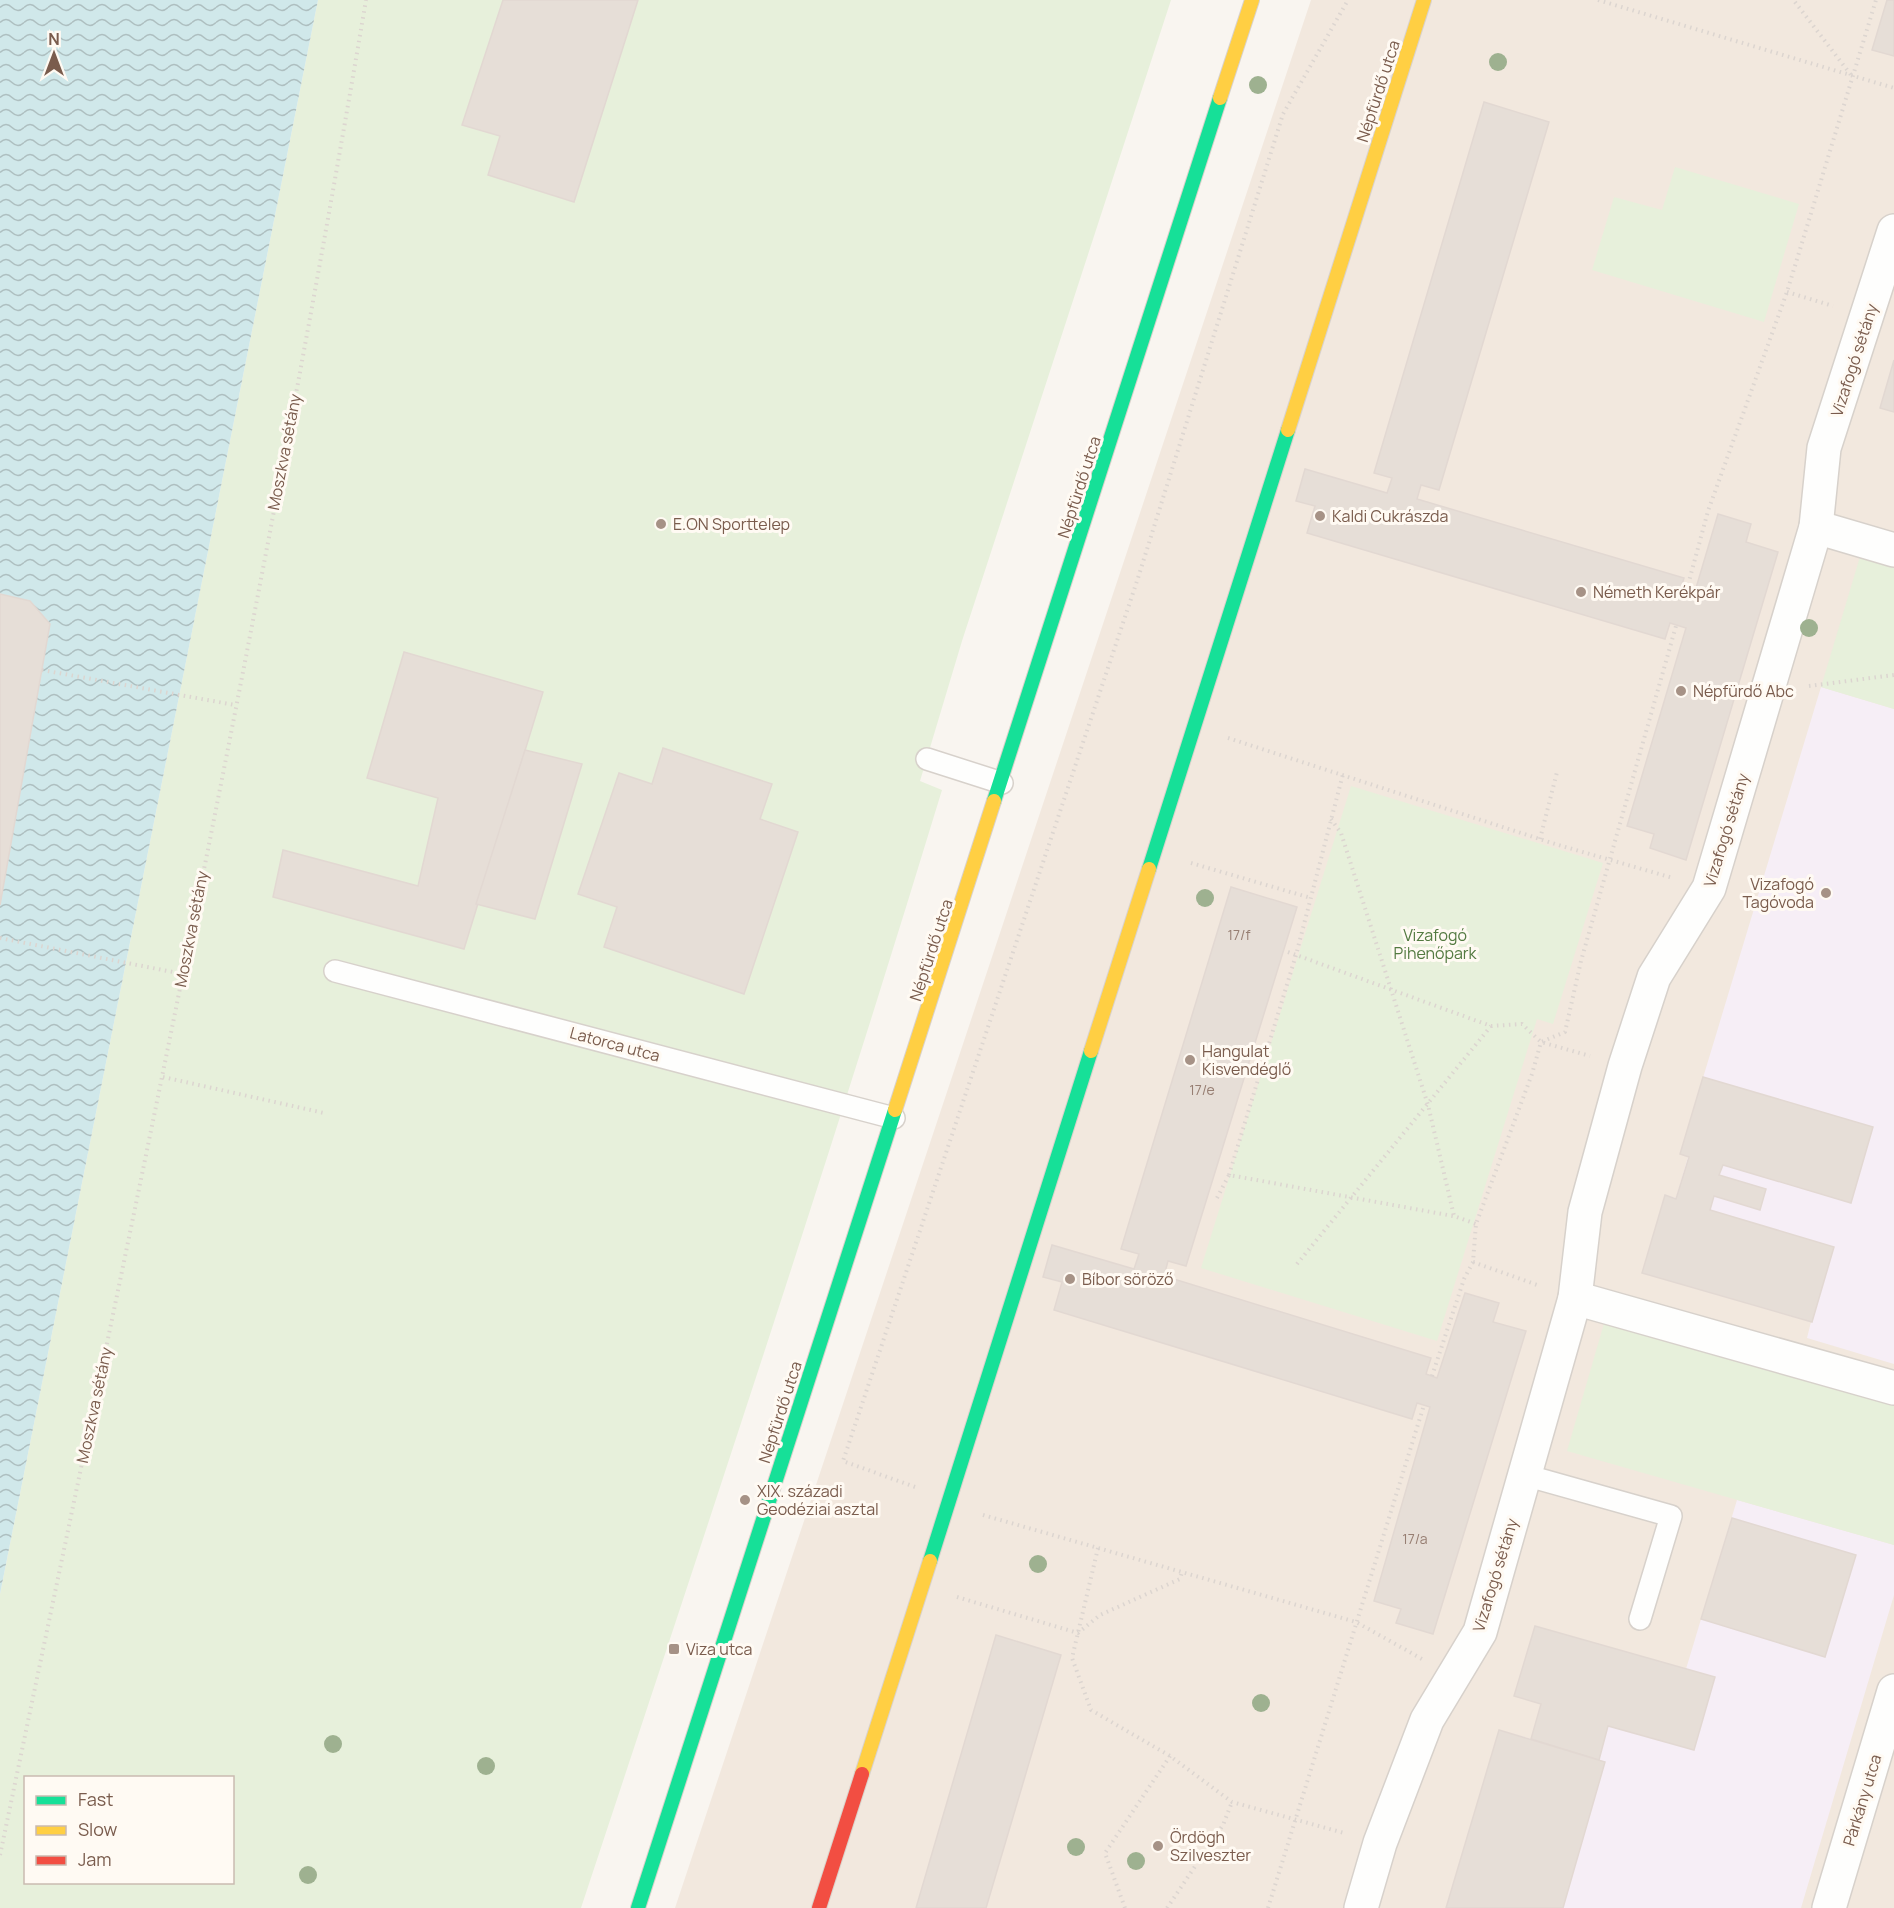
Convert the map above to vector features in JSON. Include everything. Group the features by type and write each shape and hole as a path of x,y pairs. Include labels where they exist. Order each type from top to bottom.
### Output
{"street":[{"name":"Népfürdő utca","path":"638,1908 1002,783 1252,0"},
{"name":"Népfürdő utca","path":"819,1908 949,1502 995,1348 1196,728 1424,0"},
{"name":"Vizafogó sétány","path":"1361,1908 1380,1843 1427,1720 1480,1632 1575,1298 1585,1212 1625,1066 1654,977 1709,888 1816,527 1824,448 1869,316 1894,231"},
{"path":"1816,527 1894,549"},
{"path":"1575,1298 1894,1388"},
{"name":"Párkány utca","path":"1829,1908 1894,1691"}],"lane":[{"path":"927,759 1002,783"},
{"name":"Latorca utca","path":"335,971 894,1118"},
{"path":"1525,1475 1671,1516 1640,1619"}],"path":[{"name":"Moszkva sétány","path":"0,1855 163,1077 335,182 366,0"},
{"path":"1348,0 1283,114 1138,578 843,1461 949,1502 1098,1548 1356,1622 1453,1676"},
{"path":"1598,0 1894,88"},
{"path":"1685,596 1708,512 1787,292 1876,0"},
{"path":"1795,2 1852,77"},
{"path":"1541,1042 1564,1032 1581,961 1676,626"},
{"path":"42,670 235,705"},
{"path":"1770,684 1789,688 1894,675"},
{"path":"1196,728 1610,861 1709,888"},
{"path":"1540,839 1557,772"},
{"path":"1217,1198 1229,1175 1296,955 1343,774"},
{"path":"1331,819 1341,833 1393,989 1428,1104 1454,1216"},
{"path":"1155,853 1311,898"},
{"path":"0,939 183,974"},
{"path":"1288,952 1491,1026 1522,1024 1541,1042 1625,1066"},
{"path":"1297,1264 1491,1026"},
{"path":"1432,1376 1464,1279 1473,1262 1476,1224 1532,1074 1541,1042"},
{"path":"163,1077 324,1113"},
{"path":"1229,1175 1454,1216 1476,1224"},
{"path":"1473,1262 1575,1298"},
{"path":"1268,1908 1424,1405"},
{"path":"1098,1548 1072,1658 1091,1710 1170,1756 1232,1802 1380,1843"},
{"path":"1078,1633 1100,1615 1180,1579 1182,1572"},
{"path":"922,1587 1078,1633"},
{"path":"1125,1908 1105,1853 1170,1756"},
{"path":"1167,1908 1223,1825 1232,1802"}],"shaded area":[{"path":"1311,0 1894,0 1894,1908 675,1908"},
{"name":"Vizafogó Tagóvoda","path":"1821,687 1894,709 1894,1364 1807,1338 1811,1322 1642,1273 1665,1195 1676,1198 1688,1157 1680,1154"},
{"path":"1737,1500 1894,1545 1894,1595 1801,1908 1446,1908 1499,1730 1531,1739 1541,1704 1514,1696 1535,1626 1686,1669"}],"green space":[{"path":"318,0 1171,0 962,641 920,781 942,790 899,930 765,1350 581,1908 0,1908 0,1594"},
{"path":"1675,167 1799,204 1764,322 1592,270 1614,197 1662,210"},
{"path":"1862,550 1894,559 1894,709 1821,687"},
{"name":"Vizafogó Pihenőpark","path":"1351,786 1603,863 1553,1024 1537,1019 1437,1341 1201,1268"},
{"path":"1605,1320 1894,1404 1894,1545 1567,1451"}],"water":[{"path":"0,0 318,0 0,1594"}],"building":[{"path":"503,0 638,0 574,202 488,175 500,136 462,125"},
{"path":"1887,0 1894,0 1894,56 1872,50"},
{"path":"1484,102 1549,122 1439,490 1421,485 1417,499 1684,578 1679,594 1693,598 1718,514 1751,524 1746,542 1778,552 1686,860 1650,848 1654,834 1627,826 1686,628 1670,623 1665,639 1307,533 1315,506 1296,501 1305,469 1387,493 1392,478 1374,473"},
{"path":"1894,360 1894,412 1880,408"},
{"path":"0,594 30,601 50,624 0,905"},
{"path":"404,652 543,692 464,949 273,897 283,850 418,886 438,798 367,778"},
{"path":"663,748 772,784 760,819 798,832 744,994 604,947 617,907 578,894 619,773 652,784"},
{"path":"525,750 582,764 535,919 476,904"},
{"path":"1231,887 1297,907 1186,1266 1168,1261 1164,1276 1431,1358 1426,1374 1437,1378 1465,1293 1499,1303 1493,1322 1526,1331 1433,1634 1396,1623 1401,1609 1374,1601 1430,1407 1417,1403 1412,1419 1054,1310 1062,1282 1043,1277 1052,1245 1134,1269 1139,1254 1121,1249"},
{"path":"1703,1077 1873,1127 1851,1203 1723,1165 1719,1175 1766,1189 1760,1210 1714,1196 1710,1210 1834,1247 1812,1322 1642,1273 1665,1195 1676,1199 1689,1157 1680,1154"},
{"path":"1732,1518 1856,1555 1825,1657 1701,1619"},
{"path":"1535,1626 1715,1677 1694,1750 1608,1726 1599,1760 1531,1739 1541,1704 1514,1696"},
{"path":"996,1635 1061,1655 986,1908 916,1908"},
{"path":"1499,1730 1605,1762 1563,1908 1446,1908"}],"traffic: fast":[{"path":"994,801 1220,98"},
{"path":"1149,869 1288,430"},
{"path":"930,1561 1091,1051"},
{"path":"638,1908 895,1110"}],"traffic: slow":[{"path":"1220,98 1252,0"},
{"path":"1288,430 1424,0"},
{"path":"895,1110 994,801"},
{"path":"1091,1051 1149,869"},
{"path":"862,1774 930,1561"}],"traffic: jam":[{"path":"819,1908 862,1774"}],"place":[{"name":"Kaldi Cukrászda","path":"1320,516"},
{"name":"E.ON Sporttelep","path":"661,524"},
{"name":"Németh Kerékpár","path":"1581,592"},
{"name":"Népfürdő Abc","path":"1681,691"},
{"name":"Vizafogó Tagóvoda","path":"1826,893"},
{"name":"Hangulat Kisvendéglő","path":"1190,1060"},
{"name":"Bíbor söröző","path":"1070,1279"},
{"name":"XIX. századi Geodéziai asztal","path":"745,1500"},
{"name":"Viza utca","path":"674,1649"},
{"name":"Ördögh Szilveszter","path":"1158,1846"}]}
